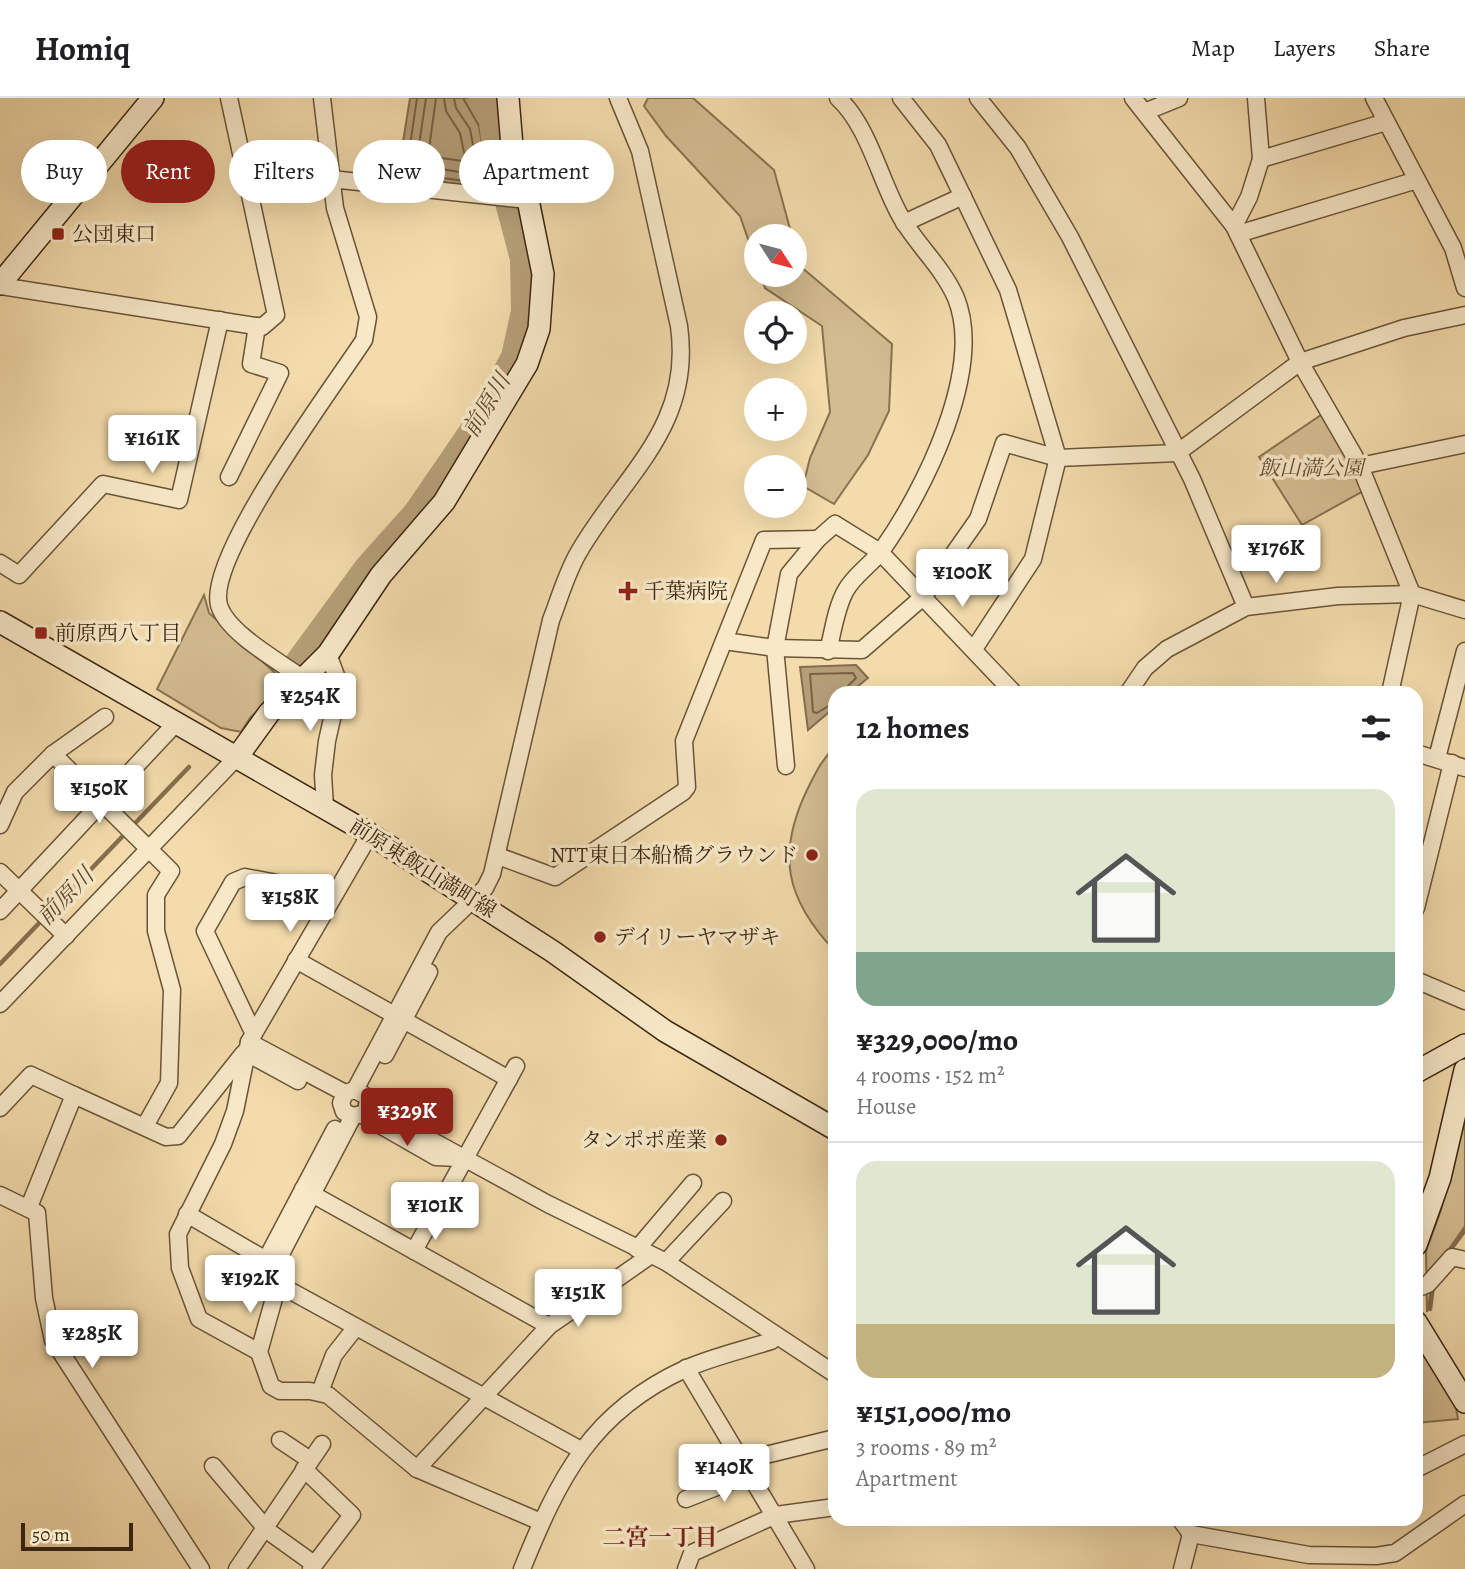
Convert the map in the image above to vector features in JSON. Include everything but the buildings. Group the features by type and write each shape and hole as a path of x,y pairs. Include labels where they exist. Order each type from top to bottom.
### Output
{"street":[{"path":"0,285 153,98"},
{"path":"0,285 262,327 276,315 229,98"},
{"path":"322,98 327,140"},
{"path":"508,98 512,140"},
{"path":"541,1522 417,1469 356,1417 320,1392 280,1391 271,1386 258,1352 272,1272 308,1192 399,1017 439,932 485,888 498,856 541,662 563,589 580,551 668,421 682,368 679,326 640,151 618,98"},
{"path":"828,651 846,590 880,552 904,515 931,460 947,421 964,353 963,324 956,298 926,247 904,223 886,191 869,147 838,98"},
{"path":"901,98 939,145 1007,290 1058,458 1033,559 974,649"},
{"path":"978,98 1018,148 1046,191 1216,530 1246,607"},
{"path":"1133,98 1147,111 1236,230 1300,362 1360,466 1412,594 1392,686"},
{"path":"1147,111 1179,98"},
{"path":"1236,230 1261,159 1258,98"},
{"path":"1374,98 1453,248 1465,288"},
{"path":"1261,159 1386,122"},
{"path":"339,180 459,193"},
{"path":"1236,230 1417,180"},
{"path":"904,223 963,196"},
{"path":"302,678 232,628 219,604 220,574 246,521 364,340 368,317 334,203"},
{"path":"0,1004 238,756 269,713 328,654 381,575 444,502 527,364 539,329 543,274 528,203"},
{"path":"724,640 775,648 862,650 924,596 978,519 1004,443 1058,458 1177,453 1300,362 1404,328 1465,315"},
{"path":"0,563 19,575 103,484 179,500 220,320"},
{"path":"229,477 280,373 251,364 257,326"},
{"path":"1360,466 1465,444"},
{"path":"786,766 775,648 789,574 818,539 835,524 880,552 1008,686"},
{"path":"498,856 555,877 683,792 687,787 684,741 764,540 818,539"},
{"path":"1133,686 1145,668 1167,649 1246,607 1338,596 1412,594 1465,610"},
{"name":"前原東飯山満町線","path":"0,622 370,834 473,898 665,1031 828,1125"},
{"path":"1423,879 1451,763 1465,651"},
{"path":"325,807 323,775 327,741 338,692 337,678 328,654"},
{"path":"0,825 15,792 52,754 105,717"},
{"path":"0,911 177,722"},
{"path":"52,754 171,871 156,895 156,931 172,990 169,1083 145,1126"},
{"path":"1423,755 1451,763"},
{"path":"0,1108 31,1075 166,1137 178,1136 250,1042 370,834"},
{"path":"0,872 66,936"},
{"path":"258,1352 199,1319 177,1254 178,1234 223,1144 234,1111 250,1042 251,1028 205,931 233,883 245,877 334,894"},
{"path":"296,960 399,1017 512,1072 414,1251"},
{"path":"1423,983 1465,1001"},
{"path":"250,1042 354,1104 666,1262 828,1369"},
{"path":"1423,1068 1465,1045"},
{"path":"1423,1225 1440,1178 1465,1070"},
{"path":"29,1207 74,1095"},
{"path":"417,1469 549,1326 644,1252 693,1183"},
{"path":"308,1192 549,1326"},
{"path":"0,1195 37,1213 43,1287 53,1340 201,1569"},
{"path":"666,1262 723,1201"},
{"path":"187,1214 356,1327 487,1396 580,1450"},
{"path":"1423,1286 1452,1257 1465,1261"},
{"path":"320,1392 334,1355 356,1327"},
{"path":"1423,1333 1464,1397"},
{"path":"522,1569 541,1522 580,1450 632,1398 686,1368 771,1341 776,1336"},
{"path":"686,1368 806,1569"},
{"path":"213,1466 265,1527 312,1567 352,1515 307,1465 280,1440"},
{"path":"686,1499 745,1468 828,1440"},
{"path":"237,1569 321,1444"},
{"path":"1423,1465 1465,1444"},
{"path":"1185,1526 1191,1534 1308,1562 1375,1562 1395,1553 1465,1504"},
{"path":"686,1569 692,1553 776,1515 828,1508"},
{"path":"1182,1569 1191,1534"}],"green space":[{"path":"648,98 693,98 774,170 789,224 744,224 744,228 740,216 666,136 644,106"},
{"path":"807,272 892,344 889,411 868,455 834,504 807,488 810,458 830,412 822,326 807,316 807,301 784,301 765,288 807,287"},
{"name":"飯山満公園","path":"1324,413 1365,490 1302,525 1259,457"},
{"path":"204,595 209,613 285,682 250,718 241,732 221,728 157,689"},
{"name":"NTT東日本船橋グラウンド","path":"828,754 828,943 805,913 796,894 789,854 798,812"},
{"path":"1465,1121 1465,1226 1435,1269 1427,1312 1426,1251 1441,1210"},
{"path":"1423,1346 1452,1387 1458,1419 1423,1422"}],"water":[{"path":"410,98 468,98 485,123 488,140 459,140 459,187 445,186 445,140 403,140"},
{"path":"856,665 868,678 858,686 828,686 828,713 808,730 800,667"}],"waterway":[{"name":"前原川","path":"296,665 367,568 416,513 481,418 514,357 524,311 523,259 496,157 491,114 481,98"},
{"name":"前原川","path":"49,913 189,767"},
{"name":"前原川","path":"0,964 43,919"},
{"path":"1448,1253 1465,1230"},
{"path":"1430,1309 1433,1286"}],"place":[{"name":"公団東口","path":"58,234"},
{"name":"千葉病院","path":"628,591"},
{"name":"前原西八丁目","path":"41,633"},
{"name":"NTT東日本船橋グラウンド","path":"812,855"},
{"name":"デイリーヤマザキ","path":"600,937"},
{"name":"タンポポ産業","path":"721,1140"}],"district":[{"name":"二宮一丁目","path":"660,1537"}]}
